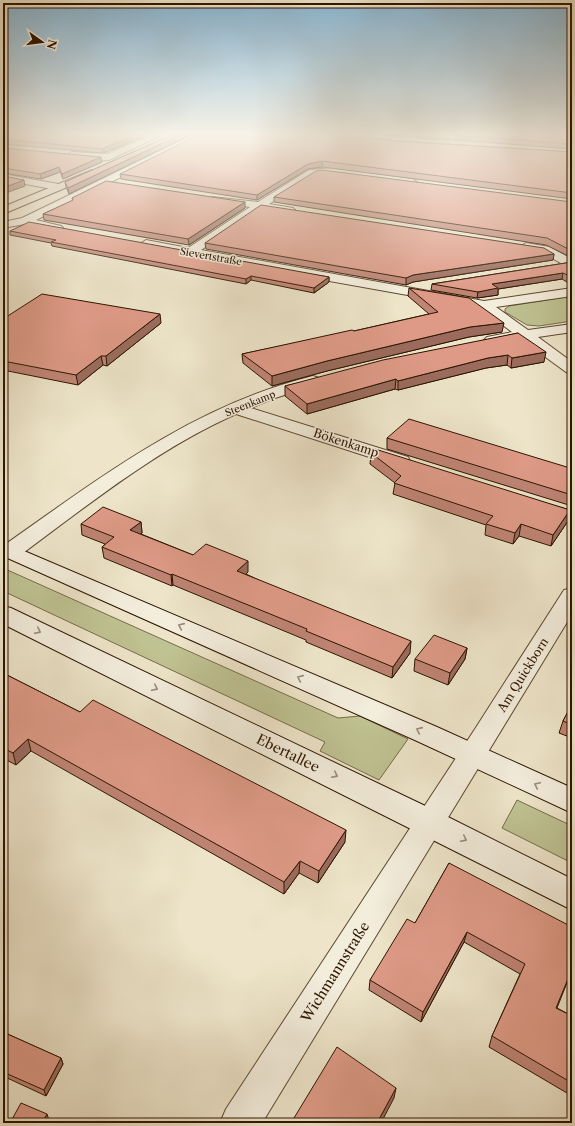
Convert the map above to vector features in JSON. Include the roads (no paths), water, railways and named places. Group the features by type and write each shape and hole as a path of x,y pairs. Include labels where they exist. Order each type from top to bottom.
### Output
{"main road":[{"path":"3,211 58,187"},
{"path":"3,222 75,187"}],"street":[{"path":"3,225 24,221 96,187"},
{"path":"190,252 289,187"},
{"path":"206,197 265,202 299,212"},
{"path":"24,221 67,230"},
{"name":"Sievertstraße","path":"136,242 484,305"},
{"path":"518,245 546,250 571,263"},
{"path":"548,266 571,263"},
{"name":"Sievertstraße","path":"396,289 434,284"},
{"path":"484,305 572,292"},
{"path":"484,305 572,369"},
{"path":"476,342 572,328"},
{"name":"Steenkamp","path":"7,550 131,465 211,419 266,395 326,378"},
{"name":"Bökenkamp","path":"234,408 414,465"},
{"path":"7,550 473,755 572,801"},
{"name":"Am Quickborn","path":"429,822 473,755 572,595"},
{"name":"Ebertallee","path":"3,614 429,822 572,894"},
{"name":"Wichmannstraße","path":"240,1123 429,822"}]}
